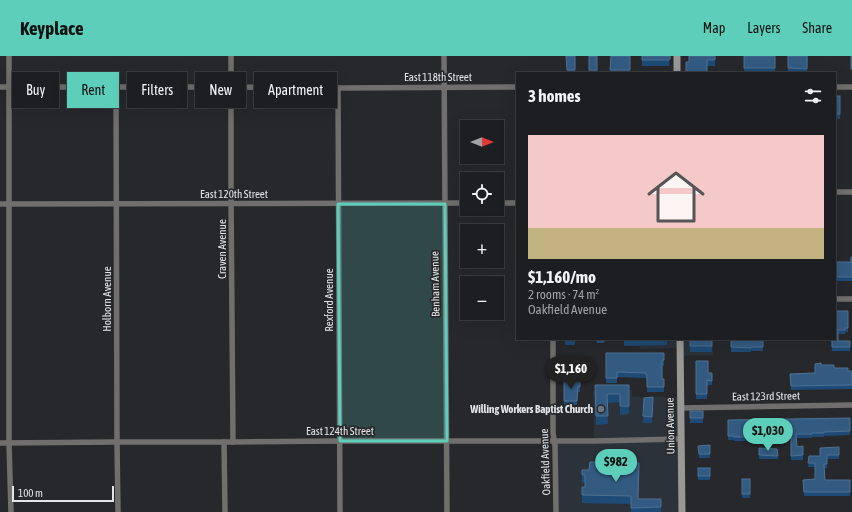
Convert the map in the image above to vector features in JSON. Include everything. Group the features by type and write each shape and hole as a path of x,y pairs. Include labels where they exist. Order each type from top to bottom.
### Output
{"main road":[{"path":"677,56 677,72"},
{"name":"Union Avenue","path":"680,340 682,512"}],"street":[{"path":"9,56 9,443 11,512"},
{"name":"Craven Avenue","path":"231,56 232,72"},
{"name":"Benham Avenue","path":"444,56 447,512"},
{"name":"East 118th Street","path":"0,87 67,86"},
{"name":"East 118th Street","path":"119,86 195,87"},
{"name":"East 118th Street","path":"246,87 516,87"},
{"path":"836,87 852,87"},
{"name":"Rexford Avenue","path":"338,88 340,512"},
{"name":"Holborn Avenue","path":"116,108 118,512"},
{"name":"Craven Avenue","path":"232,108 233,442"},
{"path":"836,192 852,192"},
{"name":"East 120th Street","path":"0,204 460,203"},
{"path":"504,203 516,203"},
{"path":"836,299 852,299"},
{"name":"Oakfield Avenue","path":"553,340 553,433 555,445 556,512"},
{"name":"East 123rd Street","path":"680,408 852,405"},
{"name":"East 124th Street","path":"0,443 602,441 681,439"},
{"path":"224,442 225,512"}],"highlighted area":[{"path":"338,204 445,204 447,441 340,441"}],"shaded area":[{"path":"640,340 712,340 713,355 680,356 680,348 640,349"},
{"path":"632,390 632,397 680,397 682,512 556,512 554,441 594,441 593,391"}],"building":[{"path":"566,56 575,56 575,70 567,70"},
{"path":"589,56 597,56 597,70 589,70"},
{"path":"611,56 630,56 630,70 610,70"},
{"path":"642,56 670,56 670,59 642,60"},
{"path":"689,56 715,56 715,60 707,60 706,72 686,72 686,62 689,62"},
{"path":"744,56 775,56 775,68 744,68"},
{"path":"788,56 807,56 807,69 788,68"},
{"path":"852,56 852,69 851,69"},
{"path":"836,96 840,96 840,114 836,114"},
{"path":"852,257 852,277 836,277 836,262 851,262"},
{"path":"836,311 848,311 848,328 845,328 845,330 838,330 838,341 850,341 850,347 832,347 832,340 836,340"},
{"path":"690,340 712,340 712,346 690,346"},
{"path":"731,340 763,340 763,347 731,347"},
{"path":"606,353 664,353 664,360 662,360 662,379 664,379 664,387 647,387 646,373 617,372 617,378 606,378"},
{"path":"696,361 708,361 708,373 712,373 712,381 707,380 707,394 696,394"},
{"path":"821,363 821,365 834,365 834,368 848,368 848,371 852,371 852,385 791,386 790,374 815,373 815,364"},
{"path":"564,380 580,380 577,401 564,401"},
{"path":"595,385 629,385 629,406 620,406 620,394 607,394 608,416 596,416"},
{"path":"653,397 652,417 643,416 644,398"},
{"path":"690,411 703,411 703,418 690,418"},
{"path":"850,418 850,431 796,434 797,447 803,446 803,455 791,456 791,435 779,434 748,437 728,436 728,420"},
{"path":"710,445 710,454 699,454 698,446"},
{"path":"839,447 839,455 827,455 827,464 824,464 825,480 850,480 850,492 804,492 803,480 815,479 815,463 808,463 809,456 820,456 820,448"},
{"path":"759,448 777,449 778,456 759,455"},
{"path":"590,462 639,463 638,499 661,499 661,507 631,508 631,496 582,495 582,487 585,487 585,475 582,475 582,470 589,470"},
{"path":"698,468 710,468 710,476 698,476"},
{"path":"742,479 750,479 750,494 742,494"}],"place":[{"name":"Willing Workers Baptist Church","path":"601,409"}]}
